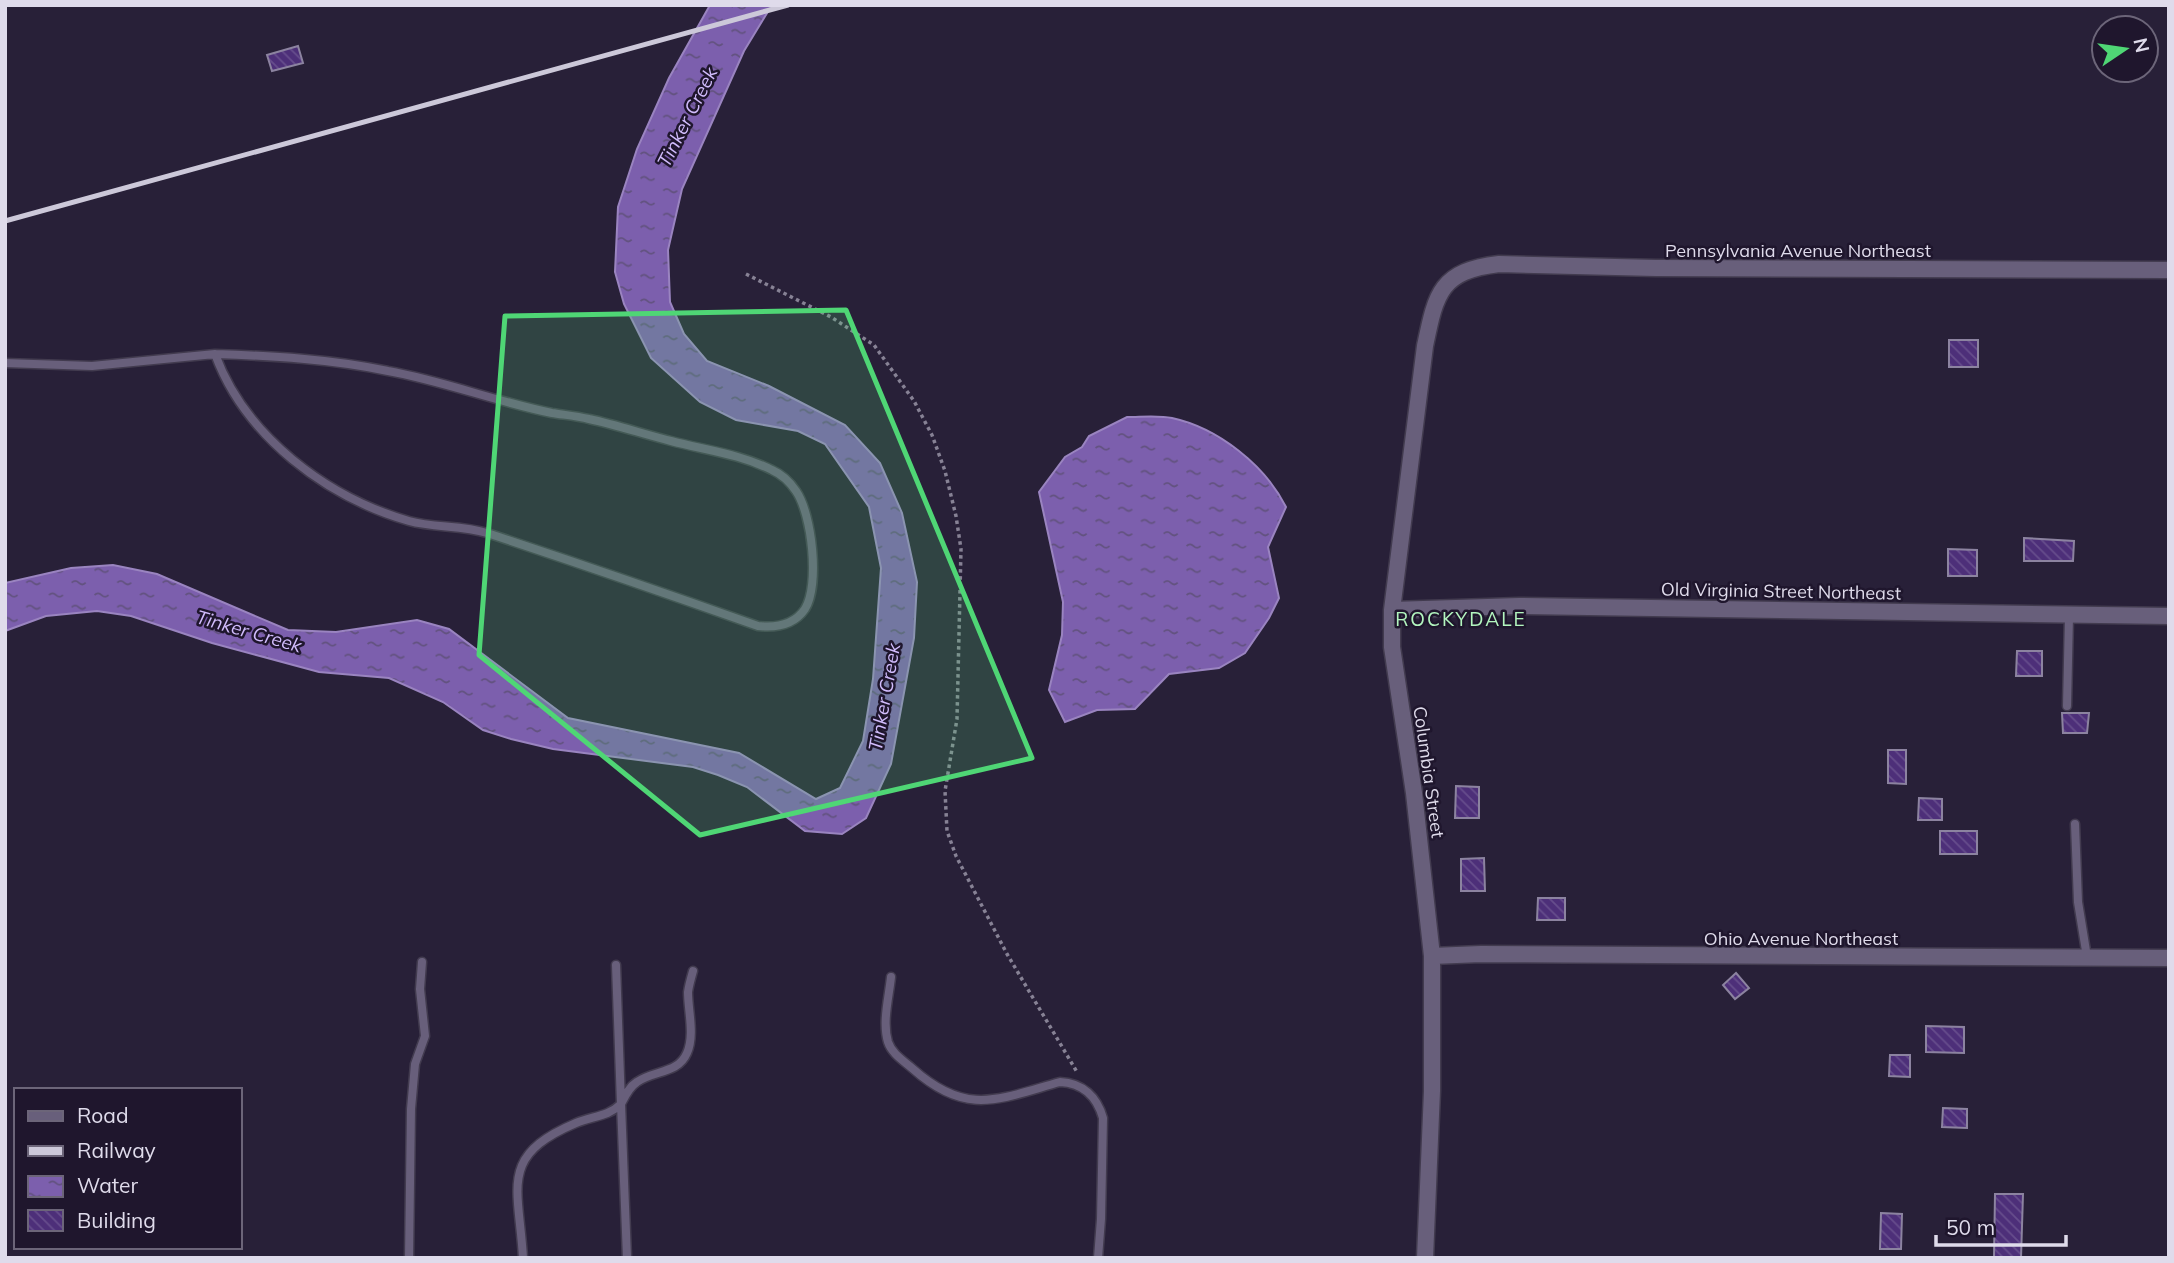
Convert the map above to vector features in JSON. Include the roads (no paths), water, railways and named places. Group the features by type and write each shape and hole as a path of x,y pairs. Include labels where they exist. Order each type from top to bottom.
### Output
{"street":[{"name":"Pennsylvania Avenue Northeast","path":"1440,295 1461,271 1476,266 1499,264 1656,268 2169,270"},
{"name":"Columbia Street","path":"1425,1258 1432,1091 1432,956 1417,819 1392,647 1392,610 1425,346 1440,295"},
{"name":"Old Virginia Street Northeast","path":"1392,610 1519,606 2169,616"},
{"name":"Ohio Avenue Northeast","path":"1432,956 1481,954 2169,958"}],"lane":[{"path":"5,363 92,366 215,355 331,361 389,371 713,450 775,471 797,492 804,507 813,558 809,599 796,618 784,625 771,628 758,626 483,532 412,522 385,513 326,484 300,466 253,422 236,401 215,355"},
{"path":"2067,706 2069,616"},
{"path":"2075,824 2078,902 2087,957"},
{"path":"409,1258 411,1109 415,1064 425,1035 420,989 422,962"},
{"path":"616,965 627,1258"},
{"path":"523,1258 517,1182 524,1158 551,1134 613,1112 636,1082 680,1064 690,1043 688,990 693,971"},
{"path":"891,977 886,1028 888,1041 893,1051 917,1073 942,1090 960,1098 992,1101 1060,1083 1071,1083 1086,1090 1099,1106 1103,1118 1098,1258"}],"water":[{"name":"Tinker Creek","path":"710,5 772,5 744,51 682,189 668,250 670,302 684,334 707,361 769,386 845,425 880,463 902,513 917,582 914,638 891,764 866,818 842,834 805,831 747,787 693,767 553,749 511,739 483,730 443,702 389,678 319,672 212,643 131,616 97,611 46,616 5,631 5,583 71,568 113,565 157,574 288,630 336,632 417,620 449,629 568,718 739,753 816,799 840,788 863,741 873,679 881,568 869,507 825,444 798,431 736,420 700,402 651,358 624,304 615,272 618,207 637,149 669,78"},
{"path":"1127,417 1167,417 1206,430 1238,450 1266,477 1286,507 1268,547 1279,598 1245,653 1219,668 1169,674 1135,709 1097,710 1065,722 1049,690 1062,635 1063,602 1039,492 1065,457 1082,447 1089,436"}],"railway":[{"path":"5,221 788,5"}],"district":[{"name":"ROCKYDALE","path":"1461,619"}]}
